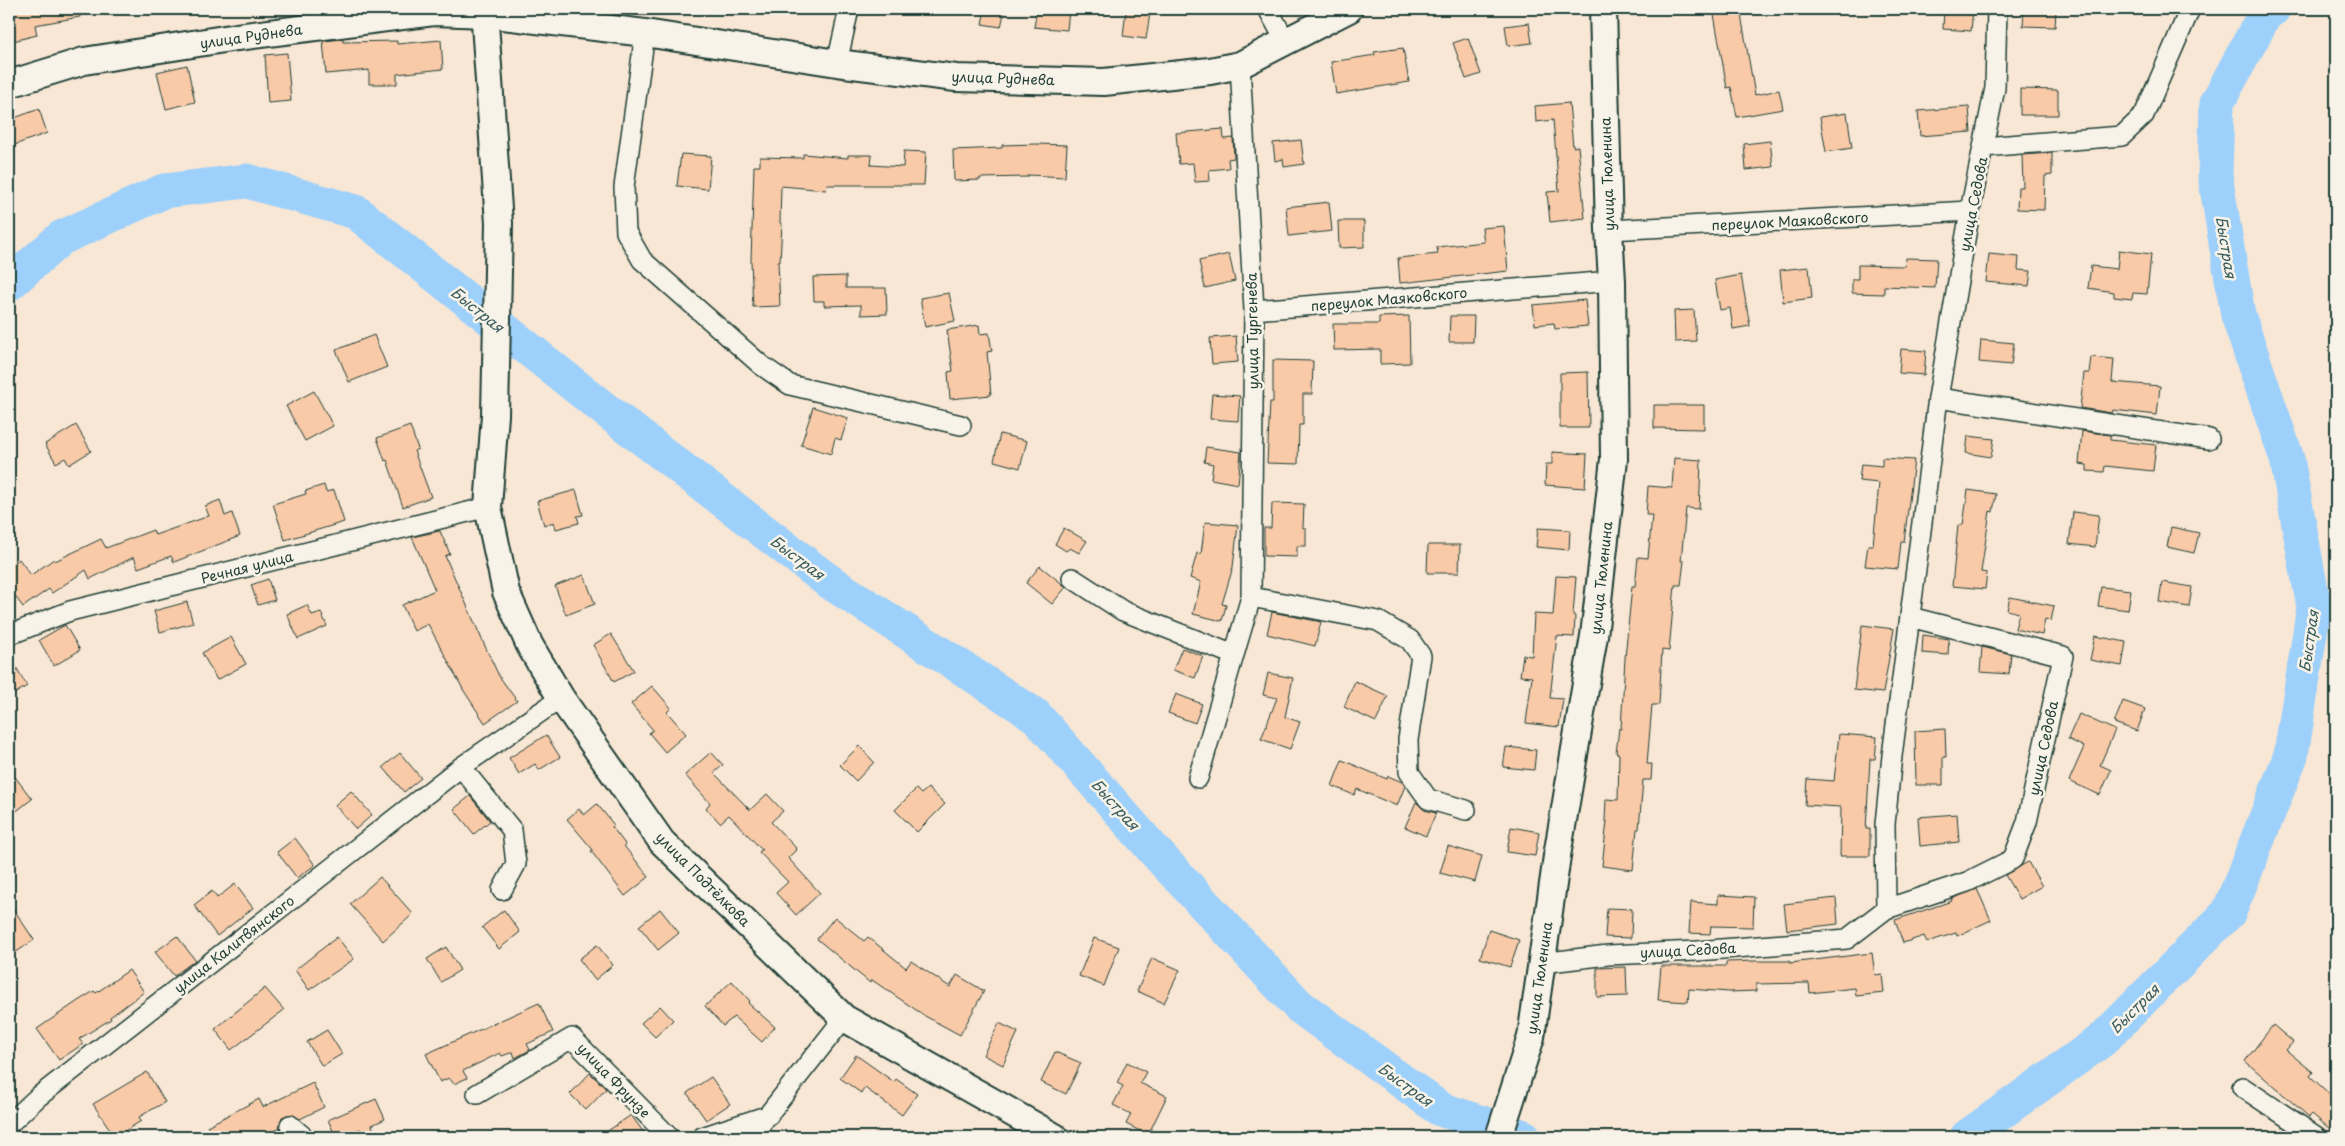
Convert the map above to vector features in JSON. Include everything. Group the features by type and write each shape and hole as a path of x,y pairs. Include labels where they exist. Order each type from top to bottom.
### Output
{"street":[{"path":"837,63 849,9"},
{"path":"1268,9 1286,42"},
{"name":"улица Руднева","path":"9,84 84,61 237,38 434,12 485,11 645,33 837,63 956,78 1104,82 1210,71 1240,65 1349,9"},
{"name":"улица Тюленина","path":"1499,1137 1517,1085 1530,1037 1594,636 1614,459 1612,281 1603,9"},
{"name":"улица Седова","path":"1886,909 1885,824 1910,617 1938,398 1970,211 1995,88 1997,9"},
{"path":"1983,147 2122,136 2144,115 2190,9"},
{"name":"улица Подтёлкова","path":"485,11 499,223 495,415 488,506 506,592 530,646 561,698 662,842 844,1018 1055,1137"},
{"path":"645,33 624,187 626,232 642,260 761,364 790,384 961,425"},
{"name":"улица Тургенева","path":"1198,778 1251,597 1254,310 1240,65"},
{"name":"переулок Маяковского","path":"1609,230 1970,211"},
{"name":"переулок Маяковского","path":"1254,310 1612,281"},
{"path":"1938,398 2209,439"},
{"name":"Речная улица","path":"9,635 70,611 488,506"},
{"path":"1072,578 1122,611 1234,655"},
{"path":"1251,597 1378,621 1410,640 1422,656 1408,740 1409,772 1428,799 1466,810"},
{"name":"улица Седова","path":"1541,963 1608,955 1697,951 1847,939 1886,909 1967,882 2013,859 2027,822 2063,656 1910,617"},
{"name":"улица Калитвянского","path":"9,1124 46,1090 461,767 561,698"},
{"path":"461,767 512,830 516,864 502,890"},
{"path":"754,1137 753,1134 844,1018"},
{"name":"улица Фрунзе","path":"477,1094 572,1038 669,1137"},
{"path":"2242,1087 2317,1137"},
{"path":"702,1137 770,1114"},
{"path":"290,1125 304,1137"}],"building":[{"path":"9,9 79,9 80,17 35,25 37,35 13,41"},
{"path":"985,9 1005,9 1001,27 982,24"},
{"path":"1037,9 1069,9 1067,30 1034,27"},
{"path":"1713,9 1740,9 1755,95 1779,90 1783,109 1737,117 1731,87 1727,88"},
{"path":"1944,9 1973,9 1971,31 1943,29"},
{"path":"2024,9 2056,9 2055,27 2023,26"},
{"path":"1126,10 1150,13 1146,39 1123,36"},
{"path":"1529,23 1532,43 1508,46 1505,26"},
{"path":"1468,38 1481,74 1466,79 1453,43"},
{"path":"343,39 343,42 397,41 397,44 441,40 443,69 397,74 397,84 369,84 369,70 326,74 323,41"},
{"path":"1403,48 1409,82 1336,94 1331,62 1375,55 1374,52"},
{"path":"287,53 291,101 268,103 265,55"},
{"path":"187,65 195,102 166,109 157,72"},
{"path":"2020,89 2058,90 2058,115 2020,115"},
{"path":"1569,103 1573,147 1578,146 1585,218 1550,222 1547,192 1559,191 1553,120 1536,122 1535,106"},
{"path":"1969,107 1971,132 1920,136 1918,111"},
{"path":"39,109 47,133 9,147 9,120"},
{"path":"1847,113 1852,148 1826,152 1820,117"},
{"path":"1223,129 1224,139 1233,138 1234,158 1228,159 1229,168 1209,170 1210,181 1195,182 1193,163 1179,164 1176,133"},
{"path":"1301,140 1304,164 1284,167 1283,159 1275,161 1273,143"},
{"path":"1770,141 1773,167 1746,170 1744,144"},
{"path":"1002,145 1067,145 1065,177 1028,175 1028,177 980,178 980,180 954,181 953,150 1002,148"},
{"path":"904,151 926,152 924,185 827,185 826,190 781,186 780,223 782,223 780,262 778,262 780,306 753,307 751,261 754,166 760,166 760,157 803,158 803,154 848,158 848,155 872,155 871,165 903,167"},
{"path":"2052,153 2052,175 2045,176 2044,210 2017,209 2018,187 2023,187 2022,155"},
{"path":"681,154 711,156 708,189 677,186"},
{"path":"1329,202 1332,231 1289,236 1286,207"},
{"path":"1338,221 1364,221 1364,247 1339,248"},
{"path":"1504,226 1508,271 1400,283 1398,258 1438,254 1437,247 1484,242 1482,228"},
{"path":"2119,250 2151,254 2147,294 2133,293 2132,299 2114,297 2114,292 2088,288 2091,266 2117,269"},
{"path":"1229,254 1235,281 1205,288 1199,261"},
{"path":"1989,254 2019,257 2018,270 2031,271 2029,286 1986,282"},
{"path":"1906,258 1937,259 1935,288 1884,286 1884,294 1852,293 1852,279 1858,279 1858,265 1905,266"},
{"path":"1809,267 1812,298 1783,302 1780,270"},
{"path":"1741,275 1750,326 1733,329 1730,308 1720,310 1715,280"},
{"path":"846,276 846,288 886,288 887,314 861,315 861,305 824,306 824,301 814,301 813,277"},
{"path":"949,293 955,321 925,327 920,298"},
{"path":"1585,300 1588,326 1555,329 1554,323 1535,325 1533,305"},
{"path":"1694,310 1696,341 1675,342 1674,311"},
{"path":"1409,316 1410,363 1380,364 1380,349 1334,350 1333,324 1379,324 1379,317"},
{"path":"1450,316 1474,316 1473,342 1449,342"},
{"path":"979,325 980,334 989,333 992,351 987,352 991,395 950,399 948,372 953,371 947,330"},
{"path":"374,335 387,367 349,382 336,350"},
{"path":"1236,336 1238,362 1212,364 1210,338"},
{"path":"1981,340 2014,343 2011,365 1979,362"},
{"path":"1901,349 1926,351 1924,375 1899,373"},
{"path":"2091,357 2114,359 2112,382 2160,386 2157,415 2113,410 2112,413 2080,408 2084,373 2089,373"},
{"path":"1273,360 1313,361 1312,394 1303,394 1303,425 1299,425 1298,464 1267,463 1270,402 1273,402"},
{"path":"1588,372 1589,428 1560,428 1560,373"},
{"path":"314,391 333,426 305,441 286,406"},
{"path":"1212,394 1240,396 1238,421 1210,419"},
{"path":"1654,405 1704,405 1704,429 1654,428"},
{"path":"813,407 848,418 841,440 835,438 831,454 801,445"},
{"path":"76,425 91,451 69,465 65,458 56,463 45,444"},
{"path":"410,426 418,449 414,451 431,497 403,507 387,460 385,461 377,438"},
{"path":"2082,431 2110,435 2110,440 2156,445 2153,471 2105,466 2104,472 2087,471 2087,465 2079,464"},
{"path":"1000,434 1027,441 1020,468 994,461"},
{"path":"1968,436 1994,439 1991,457 1966,453"},
{"path":"1206,447 1241,452 1238,484 1211,479 1213,464 1204,462"},
{"path":"1552,452 1587,454 1585,488 1545,485 1546,464 1552,464"},
{"path":"1674,458 1701,460 1699,509 1686,508 1681,561 1684,561 1681,585 1675,585 1669,651 1662,650 1659,705 1652,705 1647,764 1652,764 1651,780 1643,780 1633,870 1602,866 1607,821 1605,821 1606,799 1618,800 1619,754 1616,753 1619,728 1621,729 1632,586 1635,586 1638,557 1648,558 1652,515 1646,515 1648,486 1672,488"},
{"path":"1882,458 1914,460 1904,542 1901,542 1898,569 1865,566 1868,545 1873,545 1879,483 1859,481 1861,464 1882,466"},
{"path":"324,485 326,492 334,490 344,522 285,540 273,504 306,494 305,491"},
{"path":"576,490 583,515 577,516 579,523 556,529 554,522 544,525 537,501"},
{"path":"1968,490 1996,494 1993,512 1990,511 1981,572 1987,573 1985,589 1952,586 1958,525 1963,525"},
{"path":"220,500 225,516 232,513 240,536 174,562 171,556 138,568 134,557 90,579 86,570 52,593 49,589 23,607 9,588 9,567 19,559 31,575 54,559 55,561 101,539 106,548 153,530 155,535 209,516 205,506"},
{"path":"1272,503 1304,504 1303,528 1306,528 1306,546 1297,546 1297,557 1264,556 1264,528 1271,528"},
{"path":"2073,512 2099,515 2095,547 2069,544"},
{"path":"1205,522 1238,525 1233,567 1222,604 1226,605 1222,621 1193,614 1201,582 1190,578 1197,553 1201,554"},
{"path":"2171,527 2199,533 2194,553 2167,547"},
{"path":"1064,528 1087,541 1079,553 1070,548 1066,551 1055,544"},
{"path":"1538,528 1570,530 1569,550 1536,547"},
{"path":"440,531 450,554 445,556 484,644 499,676 517,701 485,723 464,691 428,624 414,631 402,605 435,590 412,537"},
{"path":"1428,545 1460,545 1459,573 1427,573"},
{"path":"1040,566 1066,587 1052,604 1026,583"},
{"path":"584,575 595,604 566,615 555,586"},
{"path":"1556,576 1576,577 1573,615 1575,616 1574,637 1557,636 1550,698 1563,699 1559,727 1526,723 1532,677 1520,676 1523,655 1532,656 1534,614 1553,615"},
{"path":"268,579 275,600 258,605 251,585"},
{"path":"2162,582 2192,587 2189,607 2159,602"},
{"path":"2101,587 2131,590 2128,610 2098,606"},
{"path":"2010,597 2054,606 2051,621 2045,619 2042,635 2015,629 2019,613 2007,610"},
{"path":"187,602 193,623 160,632 154,611"},
{"path":"307,605 312,615 321,612 327,626 298,639 287,614"},
{"path":"1272,612 1321,622 1315,646 1267,634"},
{"path":"65,625 80,650 54,666 39,640"},
{"path":"1862,625 1894,629 1883,693 1854,690"},
{"path":"611,634 634,671 614,682 593,645"},
{"path":"1923,635 1949,639 1948,655 1922,653"},
{"path":"2095,636 2126,642 2122,666 2090,660"},
{"path":"231,637 246,664 217,680 202,653"},
{"path":"1982,647 2011,654 2009,674 1980,672"},
{"path":"1182,648 1203,656 1195,678 1173,670"},
{"path":"9,655 27,686 9,697"},
{"path":"1268,673 1293,678 1285,717 1300,722 1290,749 1261,739 1277,698 1263,695"},
{"path":"1355,681 1388,696 1376,722 1344,707"},
{"path":"652,686 671,708 667,712 686,734 665,752 649,733 653,730 631,704"},
{"path":"1176,694 1202,704 1195,723 1168,713"},
{"path":"2123,701 2145,709 2137,731 2114,723"},
{"path":"2079,714 2115,730 2100,765 2111,770 2100,795 2069,781 2084,747 2068,739"},
{"path":"1945,729 1946,757 1943,757 1943,785 1916,785 1915,731"},
{"path":"1839,734 1877,737 1875,759 1870,759 1866,829 1870,829 1870,856 1840,856 1841,807 1805,805 1807,779 1834,781"},
{"path":"546,735 560,757 539,770 535,764 519,774 509,758"},
{"path":"859,746 874,762 856,781 840,765"},
{"path":"1506,747 1536,750 1534,770 1503,767"},
{"path":"711,752 723,765 714,773 750,810 767,794 783,811 771,822 797,849 788,858 820,893 796,915 776,893 788,882 759,852 762,850 729,815 720,823 706,808 710,803 685,775"},
{"path":"400,753 421,778 404,792 383,767"},
{"path":"1342,760 1387,779 1388,776 1402,782 1405,786 1397,806 1357,789 1354,795 1332,786"},
{"path":"9,769 32,799 9,817"},
{"path":"928,788 945,804 917,832 895,810 916,789 921,794"},
{"path":"351,791 372,815 356,829 335,805"},
{"path":"470,796 490,821 474,834 454,809"},
{"path":"1416,802 1424,810 1436,813 1426,836 1405,827"},
{"path":"597,804 614,825 612,827 625,844 624,846 649,877 625,896 591,851 593,850 567,819 579,809 584,815"},
{"path":"1957,814 1959,842 1920,846 1918,817"},
{"path":"1511,827 1539,832 1535,856 1507,852"},
{"path":"295,838 315,865 297,878 277,852"},
{"path":"1448,846 1482,856 1475,882 1440,873"},
{"path":"2028,862 2042,886 2019,899 2005,875"},
{"path":"380,877 413,914 383,941 350,904"},
{"path":"235,884 253,908 217,936 194,905 212,891 217,898"},
{"path":"1977,889 1991,920 1957,936 1956,933 1927,942 1924,936 1903,943 1895,920 1952,901 1951,899"},
{"path":"1718,895 1754,897 1753,927 1711,926 1710,934 1689,933 1691,902 1718,904"},
{"path":"1836,898 1838,924 1787,930 1784,904"},
{"path":"9,902 34,940 9,957"},
{"path":"1607,908 1632,909 1631,938 1605,937"},
{"path":"660,909 679,933 658,950 639,926"},
{"path":"504,910 520,932 499,949 482,927"},
{"path":"835,917 864,941 868,937 906,968 911,961 950,987 957,975 984,991 960,1035 925,1016 872,980 870,983 817,939"},
{"path":"1489,930 1519,940 1510,967 1480,958"},
{"path":"177,936 195,960 174,976 155,952"},
{"path":"337,937 354,959 309,990 295,970"},
{"path":"1094,938 1119,947 1104,986 1079,976"},
{"path":"597,945 613,965 595,980 579,959"},
{"path":"446,947 460,970 441,982 427,959"},
{"path":"1872,953 1875,975 1882,974 1884,993 1856,996 1855,988 1810,993 1809,983 1756,984 1756,991 1729,992 1689,989 1688,1002 1658,1000 1661,966 1726,966 1726,962 1755,961 1790,961 1790,963"},
{"path":"1152,958 1180,970 1164,1003 1137,991"},
{"path":"1626,967 1627,996 1597,997 1597,968"},
{"path":"129,970 144,992 110,1017 111,1019 79,1039 83,1044 59,1060 37,1029 94,991 96,993"},
{"path":"732,981 750,1001 748,1003 775,1027 762,1042 734,1017 723,1026 705,1006"},
{"path":"265,988 284,1010 231,1050 215,1029"},
{"path":"539,1003 553,1032 527,1044 530,1050 515,1058 513,1052 502,1056 500,1053 463,1071 467,1078 454,1084 449,1078 440,1082 426,1054"},
{"path":"660,1006 673,1020 655,1037 641,1023"},
{"path":"999,1023 1018,1032 1003,1065 983,1055"},
{"path":"2273,1025 2293,1042 2286,1050 2313,1072 2310,1076 2336,1100 2336,1134 2312,1114 2309,1117 2245,1061"},
{"path":"327,1030 342,1054 322,1066 307,1042"},
{"path":"1055,1052 1081,1063 1066,1094 1041,1082"},
{"path":"856,1055 894,1082 896,1079 917,1094 902,1115 865,1088 861,1093 840,1078"},
{"path":"1127,1062 1146,1072 1140,1083 1167,1096 1148,1135 1126,1124 1131,1114 1113,1105 1123,1086 1117,1083"},
{"path":"147,1072 165,1102 139,1117 141,1121 115,1137 93,1104"},
{"path":"590,1073 606,1089 586,1110 570,1094"},
{"path":"711,1077 730,1104 706,1120 687,1093"},
{"path":"313,1083 324,1107 300,1119 292,1114 282,1117 279,1128 276,1130 280,1137 213,1137 207,1126 259,1099 263,1107"},
{"path":"376,1099 385,1119 372,1125 376,1137 369,1137 360,1129 342,1137 336,1137 328,1120"},
{"path":"631,1115 647,1137 599,1137"}],"waterway":[{"name":"Быстрая","path":"1967,1137 2102,1040 2229,912 2291,755 2314,607 2287,459 2238,315 2215,175 2217,103 2265,14 2273,9"},
{"name":"Быстрая","path":"9,284 61,238 164,191 247,181 356,212 603,408 827,580 1036,716 1159,856 1299,1006 1440,1109 1524,1137"}]}
